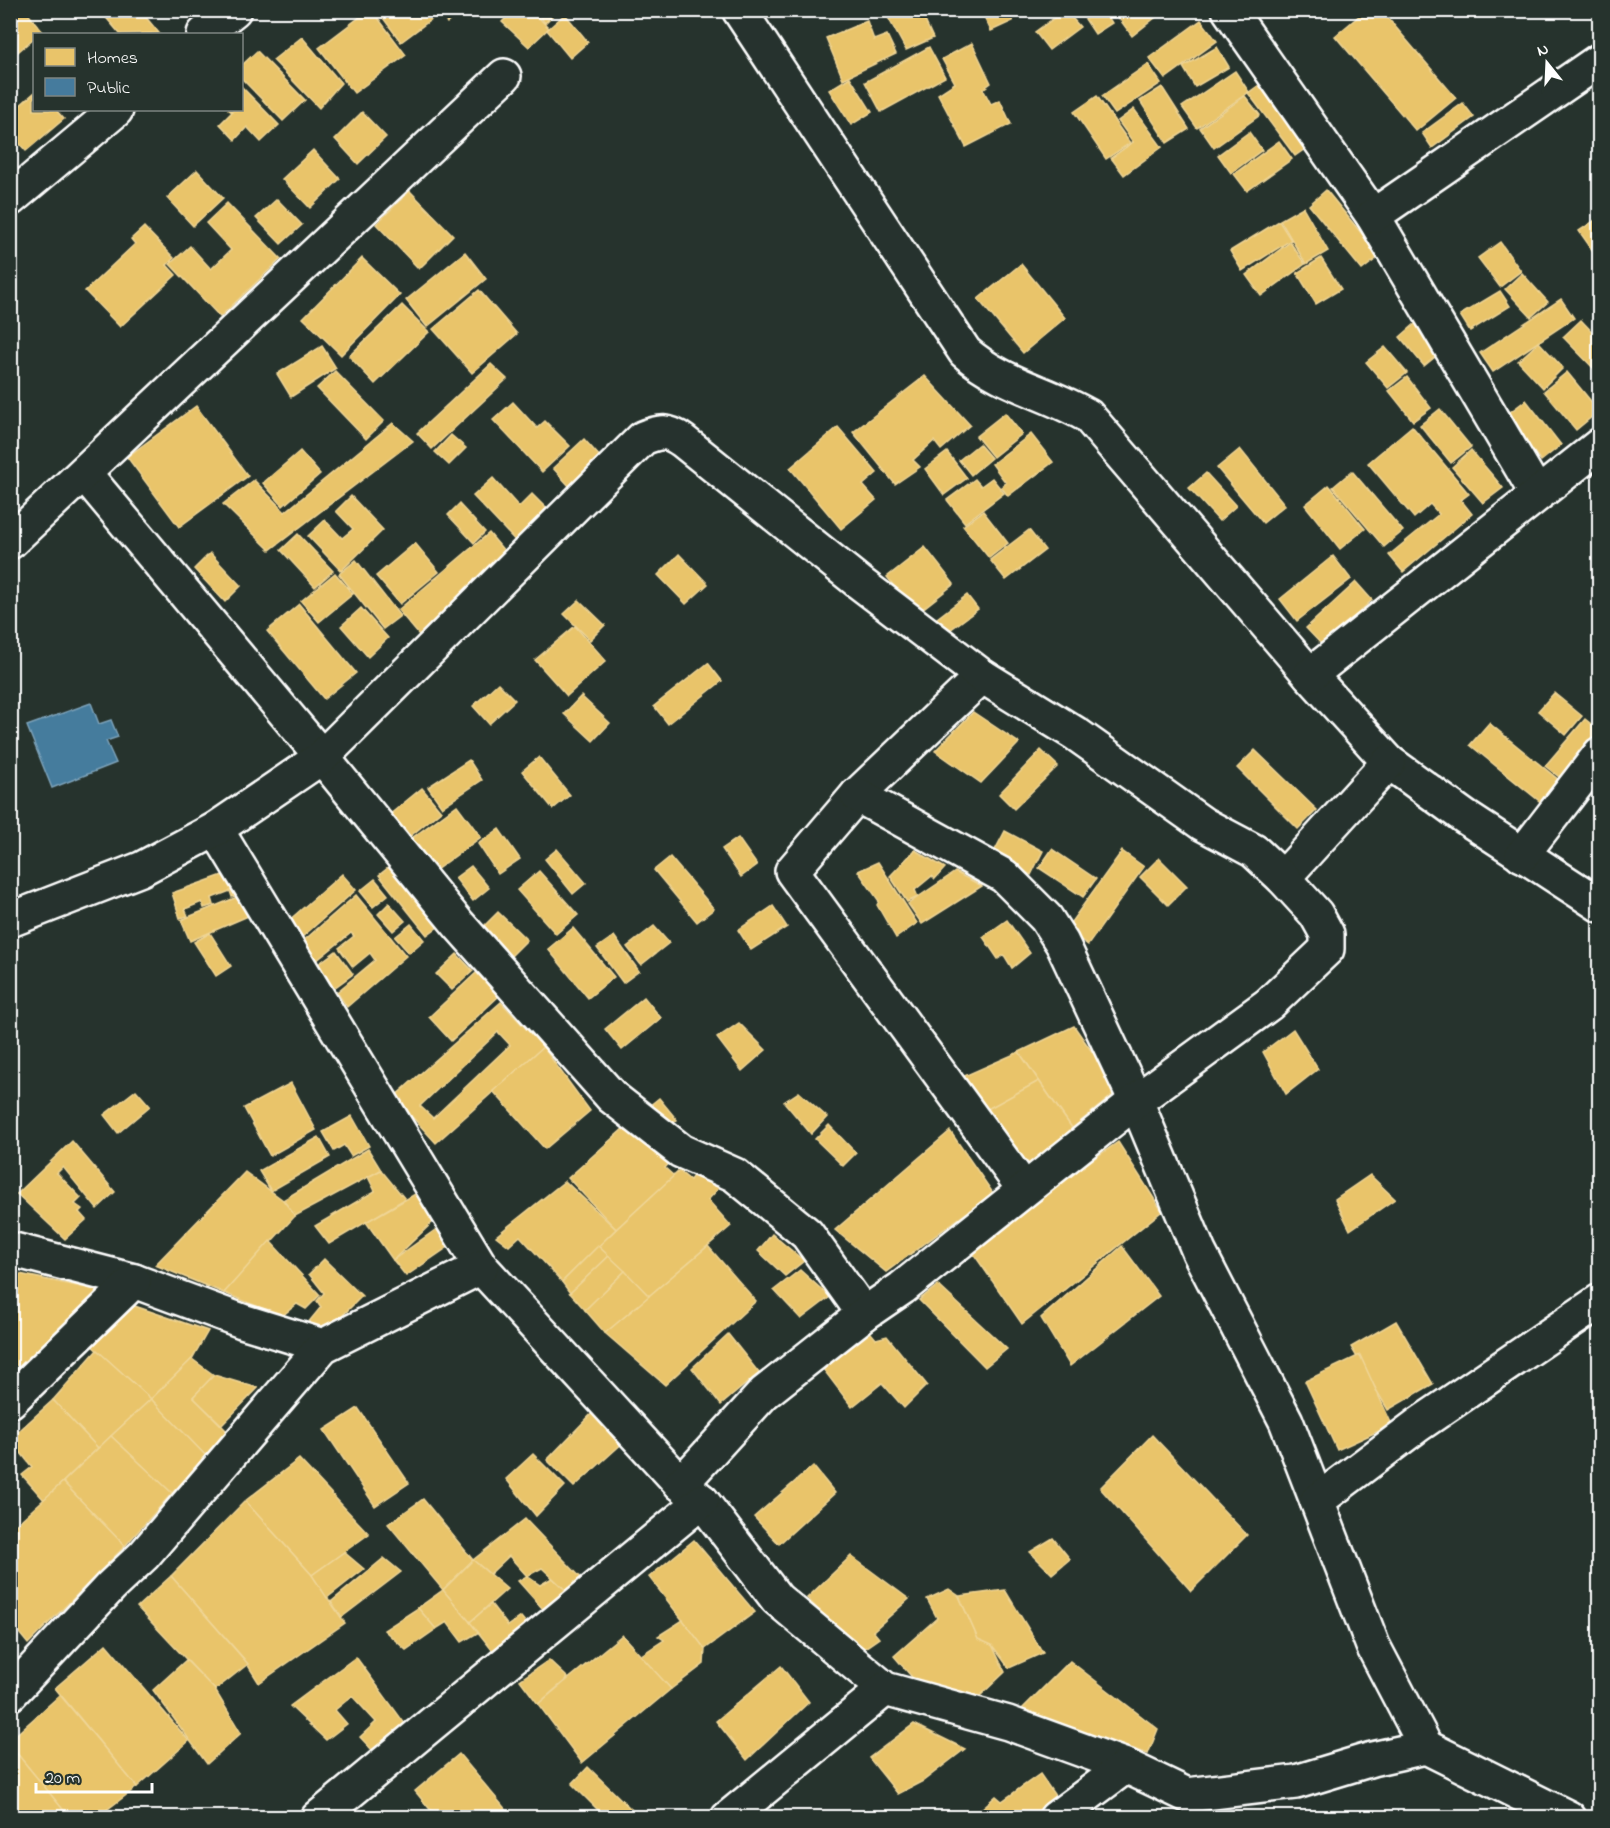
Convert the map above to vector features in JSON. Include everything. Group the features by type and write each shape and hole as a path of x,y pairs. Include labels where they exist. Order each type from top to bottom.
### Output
{"street":[{"path":"740,10 965,352 981,367 1000,378 1069,404 1088,416 1310,675 1389,762 1522,855 1599,905"},
{"path":"1229,10 1373,216 1537,494"},
{"path":"1373,216 1599,60"},
{"path":"10,542 504,76"},
{"path":"10,200 115,111"},
{"path":"10,920 141,869 216,829 322,757 643,438 658,432 672,432 860,583 982,676 1076,734 1203,824 1254,851 1316,914 1327,934 1327,950 1269,1004 1136,1101 902,1288 864,1314 764,1393 692,1493 318,1818"},
{"path":"1310,675 1599,444"},
{"path":"84,473 322,757 459,925 612,1097 681,1151 735,1175 807,1234 864,1314"},
{"path":"982,676 857,795 792,871 1024,1189"},
{"path":"1522,855 1599,754"},
{"path":"1283,878 1389,762"},
{"path":"857,795 1004,876 1046,918 1062,943 1136,1101 1199,1252 1286,1421 1373,1646 1426,1747 1569,1818"},
{"path":"216,829 481,1267 692,1493 777,1599 885,1689 1008,1723 1126,1766 1187,1795 1296,1782 1372,1759 1426,1747"},
{"path":"10,1249 134,1281 242,1321 323,1346"},
{"path":"10,1694 144,1555 323,1346 481,1267"},
{"path":"10,1401 134,1281"},
{"path":"1317,1501 1418,1425 1599,1301"},
{"path":"728,1818 885,1689"},
{"path":"1056,1818 1126,1766"}],"building: Homes":[{"path":"10,10 25,10 43,32 33,33 33,39 11,58"},
{"path":"108,10 140,10 159,33 119,33 103,14"},
{"path":"372,10 406,55 354,93 319,48"},
{"path":"377,10 427,10 433,18 401,42"},
{"path":"437,10 463,10 447,23"},
{"path":"514,10 531,10 549,28 529,47 502,22"},
{"path":"535,10 558,10 545,23"},
{"path":"884,10 920,10 933,38 906,50"},
{"path":"981,10 1008,10 1013,21 991,31"},
{"path":"1065,10 1080,27 1049,50 1035,32"},
{"path":"1079,10 1104,10 1112,23 1095,34"},
{"path":"1128,10 1165,10 1132,36 1118,17"},
{"path":"1366,10 1381,10 1456,98 1416,131 1335,36"},
{"path":"565,14 588,42 570,58 547,30"},
{"path":"1201,20 1217,41 1165,79 1149,58"},
{"path":"867,21 874,40 887,35 896,54 843,79 826,38"},
{"path":"302,37 341,83 319,108 273,60"},
{"path":"972,43 991,83 983,89 991,104 1000,100 1011,124 966,147 938,94 955,83 942,59"},
{"path":"929,47 945,77 881,112 865,82"},
{"path":"1217,47 1229,67 1195,87 1183,67"},
{"path":"257,51 305,100 283,121 243,80 243,64"},
{"path":"1148,64 1161,83 1115,114 1102,96"},
{"path":"1235,71 1249,92 1197,128 1182,107"},
{"path":"850,77 872,112 851,125 829,90"},
{"path":"1262,83 1309,146 1295,156 1248,93"},
{"path":"1162,87 1189,129 1167,143 1140,101"},
{"path":"243,88 279,125 261,142 247,127 235,140 220,124 232,112 230,111 243,111"},
{"path":"33,94 33,111 57,111 64,119 26,151 10,133 10,114"},
{"path":"1097,96 1130,143 1106,159 1074,112"},
{"path":"1245,96 1260,115 1214,148 1200,128"},
{"path":"1463,103 1474,117 1432,148 1422,133"},
{"path":"1134,109 1162,147 1124,175 1111,158 1133,142 1118,121"},
{"path":"362,112 386,137 358,164 335,139"},
{"path":"1249,132 1262,150 1231,173 1218,155"},
{"path":"1279,141 1292,159 1247,191 1234,174"},
{"path":"313,150 340,179 310,208 282,179"},
{"path":"197,170 223,198 193,226 167,198"},
{"path":"1326,190 1380,256 1362,270 1309,205"},
{"path":"410,191 453,235 419,269 376,224"},
{"path":"277,199 302,225 281,244 256,218"},
{"path":"227,203 281,259 220,317 170,264 190,246 211,269 231,250 206,223"},
{"path":"1303,207 1328,251 1306,264 1280,220"},
{"path":"1600,217 1600,261 1579,231"},
{"path":"1279,221 1291,240 1242,271 1230,251"},
{"path":"144,227 174,258 167,265 176,275 120,327 85,291 135,244 131,239"},
{"path":"1290,242 1305,264 1261,296 1246,275"},
{"path":"1500,242 1521,271 1500,287 1478,258"},
{"path":"465,252 486,279 427,327 406,300"},
{"path":"362,258 400,295 341,355 303,318"},
{"path":"1321,258 1341,289 1316,304 1297,273"},
{"path":"1021,264 1065,318 1023,353 978,299"},
{"path":"1522,273 1548,302 1531,317 1505,289"},
{"path":"479,290 517,334 472,373 433,329"},
{"path":"1500,291 1510,306 1470,331 1460,315"},
{"path":"1561,299 1574,318 1493,372 1480,353"},
{"path":"402,305 429,332 375,384 349,356"},
{"path":"1581,320 1600,340 1600,375 1563,337"},
{"path":"1416,323 1440,353 1424,366 1400,337"},
{"path":"1539,342 1563,368 1543,388 1518,361"},
{"path":"322,346 336,368 291,397 277,374"},
{"path":"1385,347 1407,373 1388,388 1366,362"},
{"path":"491,364 507,379 432,449 417,433"},
{"path":"335,371 384,421 366,439 317,388"},
{"path":"1567,372 1599,411 1576,430 1544,391"},
{"path":"925,376 970,425 941,450 934,441 913,460 920,467 895,484 853,432"},
{"path":"1407,377 1431,408 1413,421 1389,391"},
{"path":"1526,400 1561,445 1541,461 1505,416"},
{"path":"513,402 537,428 545,421 570,446 542,472 493,420"},
{"path":"196,406 248,476 179,527 127,457"},
{"path":"1440,409 1471,447 1451,463 1420,425"},
{"path":"1005,413 1022,434 993,457 976,436"},
{"path":"393,423 413,441 270,550 223,504 254,480 285,512"},
{"path":"1412,426 1469,494 1461,500 1472,514 1403,572 1389,555 1439,514 1430,504 1414,518 1368,463"},
{"path":"838,427 877,473 863,485 876,500 841,529 790,468"},
{"path":"1031,434 1053,462 1008,496 1001,487 1006,483 992,464"},
{"path":"451,435 466,448 449,465 435,452"},
{"path":"584,439 601,458 570,487 553,468"},
{"path":"979,444 991,458 971,475 959,460"},
{"path":"1240,449 1285,505 1263,523 1217,468"},
{"path":"1471,450 1503,488 1483,503 1452,467"},
{"path":"300,451 320,474 283,506 263,483"},
{"path":"947,452 967,478 944,495 925,469"},
{"path":"1352,471 1403,531 1384,547 1333,487"},
{"path":"1206,473 1236,506 1219,521 1189,488"},
{"path":"493,478 519,507 532,494 558,520 525,551 473,496"},
{"path":"992,478 1004,493 965,523 947,500 975,479 981,486"},
{"path":"1329,485 1365,529 1340,549 1305,505"},
{"path":"351,496 383,530 341,571 308,536 325,520 342,538 353,529 336,511"},
{"path":"459,504 485,532 474,543 448,515"},
{"path":"983,511 1008,543 989,558 963,526"},
{"path":"1029,530 1045,550 1006,580 990,560"},
{"path":"489,533 510,558 419,635 398,610"},
{"path":"298,534 333,571 315,587 281,550"},
{"path":"415,543 439,572 400,604 376,576"},
{"path":"925,547 954,584 916,614 887,577"},
{"path":"210,553 241,586 225,602 194,569"},
{"path":"679,554 708,584 686,604 658,575"},
{"path":"1333,556 1351,579 1297,621 1280,599"},
{"path":"356,560 400,616 383,629 339,574"},
{"path":"335,573 353,594 319,622 301,601"},
{"path":"1356,582 1372,600 1323,646 1306,628"},
{"path":"967,595 978,609 942,636 932,622"},
{"path":"579,600 605,625 590,640 564,614"},
{"path":"299,604 356,673 324,699 267,631"},
{"path":"361,608 388,638 368,657 341,626"},
{"path":"575,626 606,661 567,696 535,660"},
{"path":"708,663 722,681 668,724 654,706"},
{"path":"498,683 515,700 489,724 473,706"},
{"path":"1554,693 1582,716 1566,735 1538,711"},
{"path":"581,696 610,723 593,741 564,714"},
{"path":"973,712 1019,743 981,783 935,751"},
{"path":"1585,719 1600,731 1600,736 1563,780 1545,766"},
{"path":"1489,723 1560,781 1543,804 1470,745"},
{"path":"1041,750 1058,766 1014,809 999,794"},
{"path":"1255,750 1317,810 1298,829 1237,768"},
{"path":"539,757 570,795 553,809 522,771"},
{"path":"469,760 482,780 442,807 428,787"},
{"path":"422,788 441,811 408,838 389,815"},
{"path":"457,805 481,837 436,870 412,838"},
{"path":"499,829 520,859 498,874 478,844"},
{"path":"1005,831 1043,851 1031,875 993,854"},
{"path":"738,838 757,865 741,877 722,849"},
{"path":"557,849 586,883 573,894 545,859"},
{"path":"1052,849 1096,879 1083,897 1039,868"},
{"path":"915,850 945,868 935,879 932,876 915,890 918,897 907,902 890,876"},
{"path":"1122,851 1144,867 1088,945 1066,929"},
{"path":"670,857 714,909 697,922 654,870"},
{"path":"1159,858 1187,886 1168,905 1140,877"},
{"path":"878,862 917,923 896,938 877,905 879,901 858,871"},
{"path":"394,863 443,923 427,935 379,875"},
{"path":"471,866 489,888 473,901 455,878"},
{"path":"237,870 245,892 232,897 230,891 212,898 214,905 204,908 202,902 185,909 188,916 180,918 172,893"},
{"path":"539,871 578,915 556,934 517,890"},
{"path":"955,872 982,886 922,924 908,904"},
{"path":"342,874 356,890 301,938 288,921"},
{"path":"375,879 388,895 373,907 360,891"},
{"path":"247,893 255,913 190,941 181,920"},
{"path":"356,895 406,956 347,1007 337,992 375,960 370,953 353,967 339,948 354,936 351,933 316,961 302,942"},
{"path":"389,903 405,921 393,931 378,914"},
{"path":"773,906 787,927 751,950 738,930"},
{"path":"498,912 527,940 510,957 481,929"},
{"path":"1007,920 1030,953 1012,968 1004,955 998,959 983,937"},
{"path":"411,924 424,940 409,953 395,937"},
{"path":"654,926 669,943 641,965 627,947"},
{"path":"573,928 614,977 588,998 548,949"},
{"path":"210,933 231,966 216,976 194,942"},
{"path":"614,936 639,971 623,983 597,948"},
{"path":"336,951 353,974 334,988 317,965"},
{"path":"457,954 473,971 452,990 436,974"},
{"path":"477,972 499,996 451,1041 429,1017"},
{"path":"644,997 661,1018 622,1050 605,1029"},
{"path":"501,1002 543,1047 436,1143 394,1097","holes":["498,1032 510,1045 433,1118 420,1106"]},
{"path":"739,1023 766,1050 742,1071 717,1038"},
{"path":"1074,1026 1119,1090 1072,1128 1019,1052"},
{"path":"1293,1029 1318,1069 1286,1094 1263,1052"},
{"path":"543,1047 590,1111 545,1149 493,1091"},
{"path":"1019,1052 1039,1081 984,1111 962,1077"},
{"path":"1039,1081 1072,1128 1025,1170 984,1111"},
{"path":"291,1083 316,1130 270,1156 244,1108"},
{"path":"136,1090 150,1106 118,1133 104,1115"},
{"path":"799,1092 827,1117 811,1134 784,1102"},
{"path":"659,1098 677,1120 666,1129 643,1111"},
{"path":"352,1116 369,1146 351,1156 344,1145 334,1151 323,1132"},
{"path":"829,1125 856,1153 843,1166 815,1139"},
{"path":"623,1129 671,1161 665,1168 674,1176 616,1229 568,1178"},
{"path":"950,1131 993,1193 886,1272 835,1230"},
{"path":"319,1137 330,1157 271,1191 259,1171"},
{"path":"72,1141 115,1192 97,1209 63,1167 57,1173 81,1198 75,1204 82,1209 79,1212 86,1220 65,1239 17,1194"},
{"path":"1118,1142 1162,1211 1022,1324 973,1253 995,1227"},
{"path":"368,1149 381,1170 295,1216 283,1200"},
{"path":"699,1168 719,1188 708,1200 731,1226 649,1296 598,1246 679,1171 690,1180"},
{"path":"381,1170 405,1199 329,1244 315,1226 375,1191 368,1177"},
{"path":"245,1172 283,1200 295,1216 224,1293 155,1265"},
{"path":"1370,1175 1395,1199 1350,1230 1335,1199"},
{"path":"565,1181 616,1229 562,1282 520,1236 509,1246 496,1236"},
{"path":"417,1193 435,1220 393,1260 366,1222"},
{"path":"438,1228 451,1245 406,1276 393,1260"},
{"path":"772,1234 804,1261 785,1276 758,1251"},
{"path":"270,1241 320,1295 306,1309 297,1304 282,1316 224,1293"},
{"path":"598,1246 609,1256 570,1293 562,1282"},
{"path":"708,1246 756,1301 665,1385 605,1333"},
{"path":"1122,1246 1159,1296 1070,1366 1041,1318"},
{"path":"609,1256 625,1271 585,1310 570,1293"},
{"path":"324,1259 362,1296 324,1334 307,1324 321,1307 317,1301 324,1293 309,1274"},
{"path":"800,1270 830,1297 801,1319 774,1290"},
{"path":"625,1271 649,1296 605,1333 585,1310"},
{"path":"15,1273 106,1292 22,1369 10,1361 10,1278"},
{"path":"938,1285 1007,1349 985,1367 919,1300"},
{"path":"126,1303 208,1331 192,1359 151,1399 91,1345"},
{"path":"1396,1321 1433,1384 1388,1410 1351,1347"},
{"path":"866,1327 876,1339 887,1336 927,1385 904,1408 882,1383 852,1407 817,1361"},
{"path":"728,1334 759,1373 721,1405 692,1368"},
{"path":"97,1350 151,1399 98,1448 53,1400"},
{"path":"1360,1355 1392,1425 1337,1450 1305,1381"},
{"path":"192,1359 214,1375 193,1397 229,1433 207,1457 151,1399"},
{"path":"214,1375 258,1388 222,1425 193,1397"},
{"path":"151,1399 207,1457 172,1493 111,1436"},
{"path":"53,1400 98,1448 44,1500 22,1475 32,1467 10,1439"},
{"path":"358,1408 409,1483 375,1506 324,1430"},
{"path":"596,1409 626,1440 574,1487 547,1460"},
{"path":"1152,1435 1247,1535 1191,1591 1100,1488"},
{"path":"111,1436 172,1493 125,1546 63,1482"},
{"path":"533,1454 565,1486 536,1516 506,1479"},
{"path":"299,1459 369,1534 312,1575 245,1501"},
{"path":"813,1466 835,1493 779,1544 754,1517"},
{"path":"63,1482 125,1546 28,1644 10,1622 10,1530"},
{"path":"423,1499 473,1560 443,1590 388,1524"},
{"path":"245,1501 312,1575 345,1623 259,1683 244,1659 171,1576"},
{"path":"525,1519 585,1582 572,1596 542,1568 527,1576 509,1556 490,1574 473,1560"},
{"path":"1053,1538 1070,1559 1052,1574 1030,1552"},
{"path":"694,1540 755,1612 705,1649 649,1577"},
{"path":"344,1552 364,1569 327,1598 312,1575"},
{"path":"851,1556 909,1599 873,1631 879,1638 859,1652 807,1598"},
{"path":"384,1558 401,1572 342,1617 331,1602"},
{"path":"473,1560 507,1589 470,1622 443,1590"},
{"path":"171,1576 248,1664 215,1690 137,1607"},
{"path":"527,1576 540,1585 552,1578 572,1596 550,1617 518,1581"},
{"path":"949,1589 959,1596 978,1639 992,1645 1005,1672 979,1697 917,1683 894,1656 937,1618 927,1599"},
{"path":"443,1590 479,1632 462,1642 447,1622 436,1629 418,1608"},
{"path":"1005,1590 1043,1653 1009,1668 992,1645 978,1639 959,1596"},
{"path":"491,1604 508,1626 521,1617 530,1628 496,1655 470,1622"},
{"path":"418,1608 436,1629 406,1650 384,1630"},
{"path":"683,1620 705,1649 704,1664 671,1689 640,1656 664,1640 658,1636"},
{"path":"622,1635 671,1689 582,1763 538,1704"},
{"path":"106,1644 189,1741 137,1787 55,1688"},
{"path":"356,1657 408,1728 374,1752 360,1737 376,1722 352,1696 335,1710 347,1724 326,1740 290,1706"},
{"path":"186,1660 215,1690 241,1733 207,1764 153,1690"},
{"path":"549,1660 568,1678 538,1704 520,1680"},
{"path":"1070,1661 1158,1729 1148,1754 1020,1711"},
{"path":"781,1666 809,1702 747,1760 716,1721"},
{"path":"60,1695 137,1787 96,1818 70,1818 10,1745 10,1740"},
{"path":"914,1724 965,1749 923,1781 898,1794 869,1758"},
{"path":"10,1745 70,1818 10,1818"},
{"path":"459,1754 513,1818 437,1818 415,1791"},
{"path":"588,1767 633,1811 625,1818 606,1818 572,1784"},
{"path":"1040,1774 1058,1800 1036,1818 971,1818 996,1796 1002,1801"}],"building: Public":[{"path":"91,703 99,724 111,720 118,737 106,741 116,763 52,788 27,726"}]}
